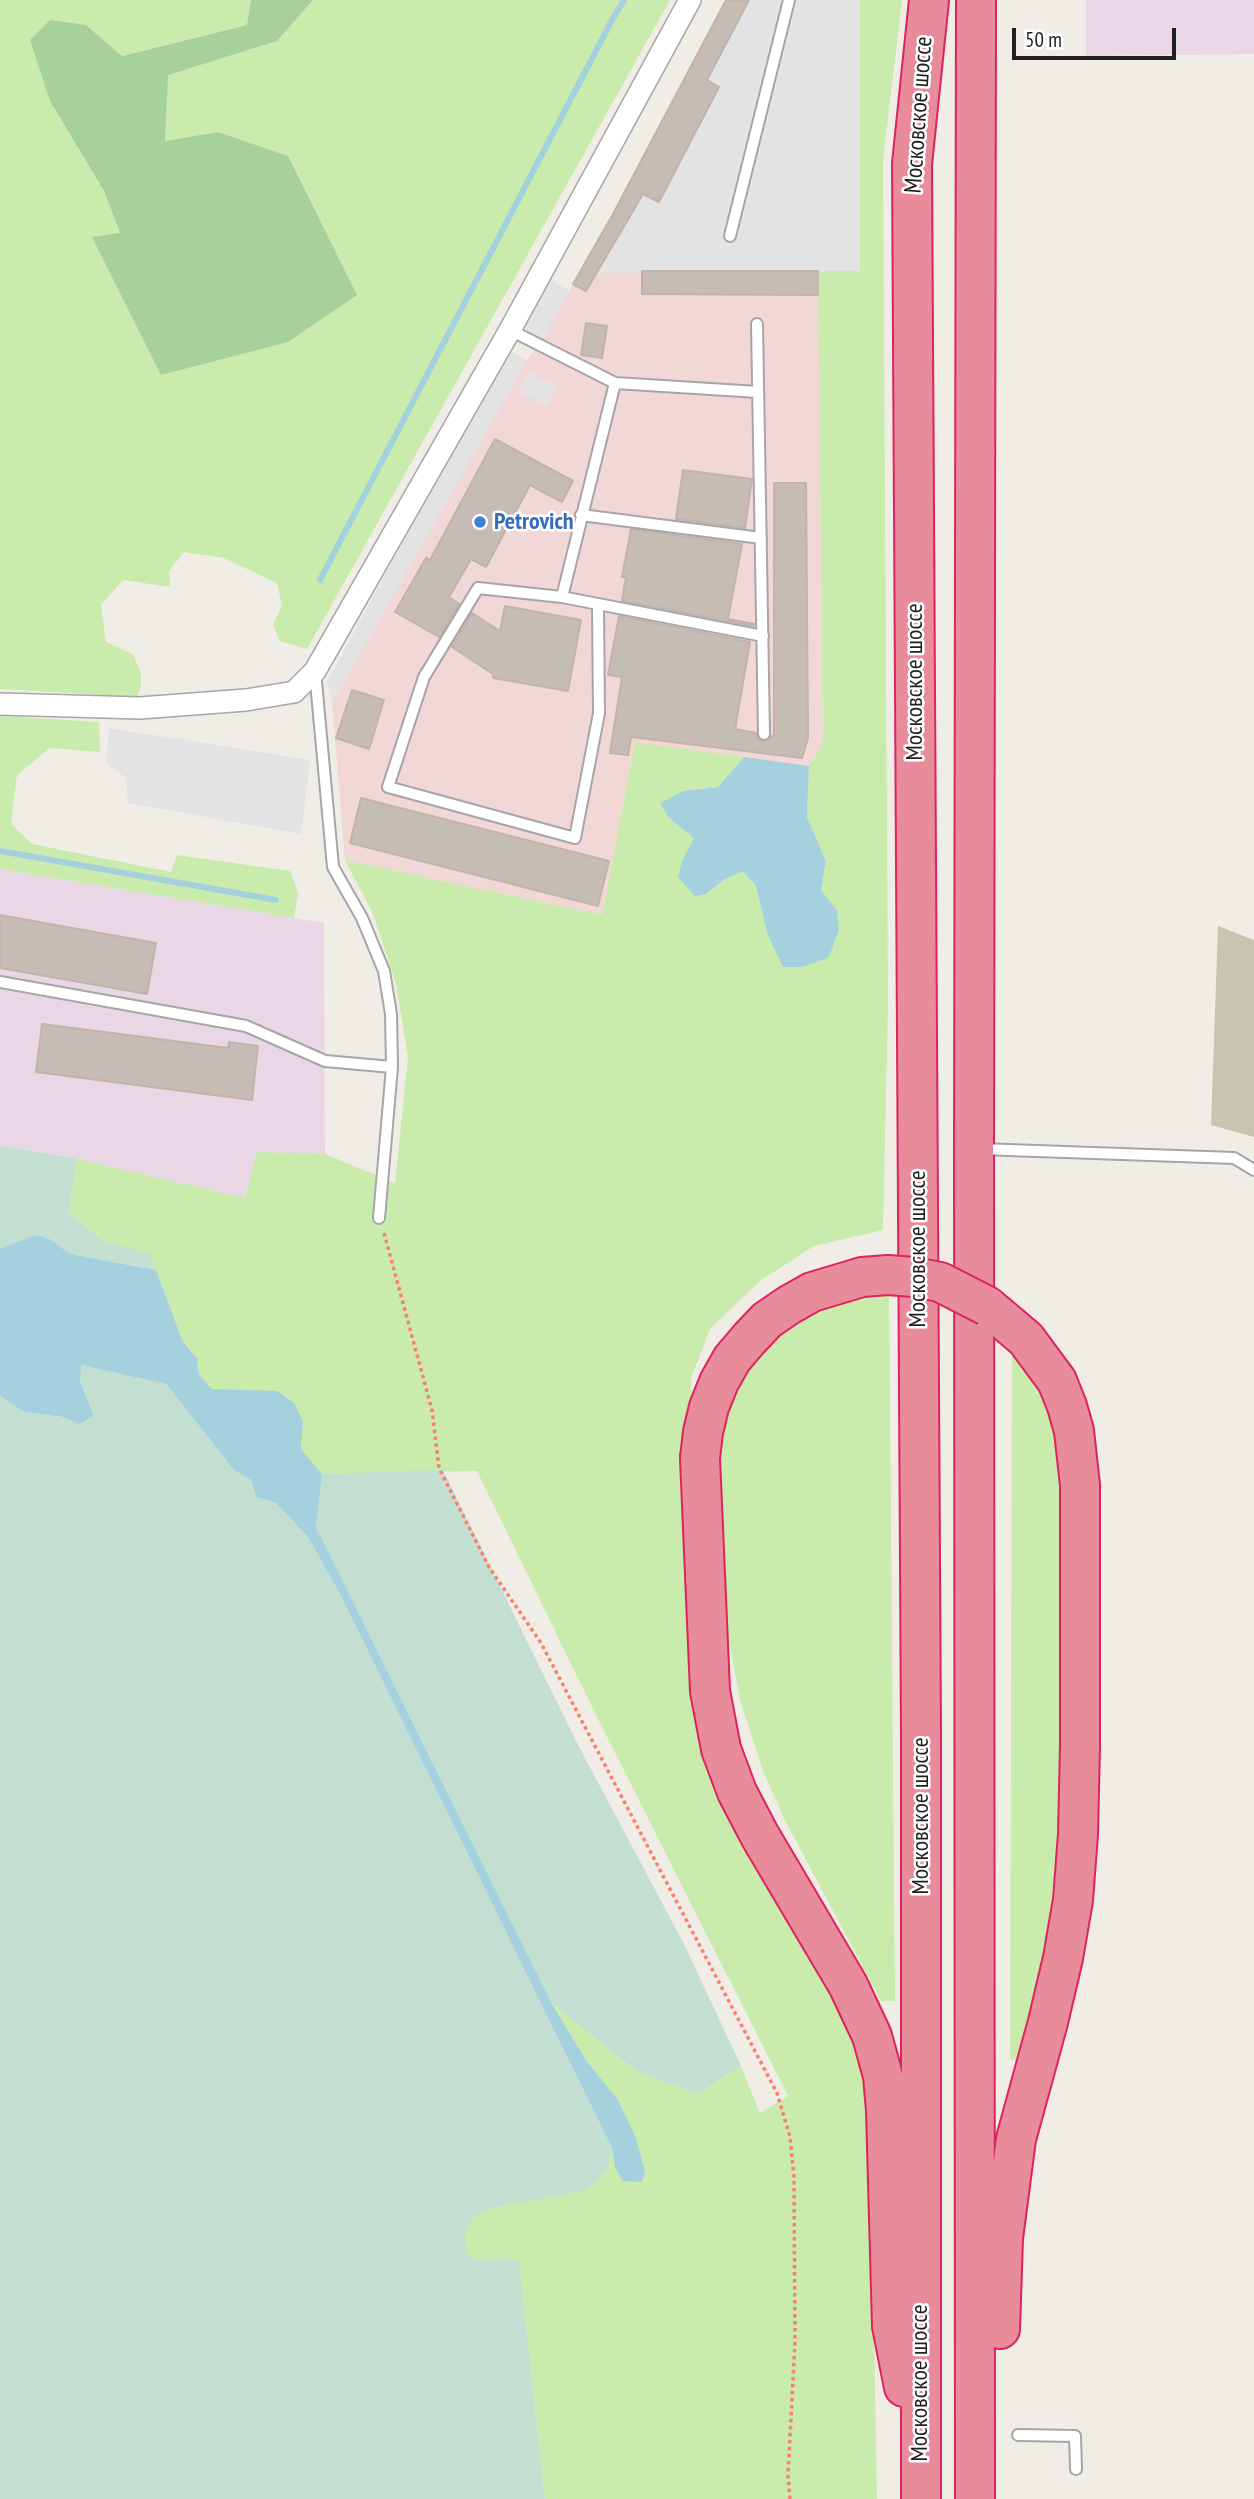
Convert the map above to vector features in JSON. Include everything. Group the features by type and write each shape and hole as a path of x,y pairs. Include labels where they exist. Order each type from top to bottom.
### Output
{"highway":[{"name":"Московское шоссе","path":"920,2487 921,1723 912,164 929,0"},
{"path":"975,2489 976,0"},
{"path":"920,2487 892,2326 883,2076 872,2036 848,1985 760,1836 737,1792 721,1749 710,1691 700,1458 709,1406 719,1382 740,1349 767,1320 789,1305 836,1283 888,1275 940,1282 987,1306 1026,1339 1057,1381 1067,1406 1074,1431 1080,1485 1080,1745 1073,1900 1048,2022 1016,2139 1003,2238 1000,2344 975,2489"}],"street":[{"path":"0,704 140,708 246,700 293,692 315,671 510,330 690,0"}],"lane":[{"path":"730,236 789,0"},
{"path":"757,324 765,734"},
{"path":"510,330 615,383 758,392"},
{"path":"562,597 615,383"},
{"path":"581,515 761,538"},
{"path":"598,604 599,713 575,838 388,787 424,677 478,588 562,597 763,636"},
{"path":"315,671 333,867 362,918 384,971 391,1014 392,1067 379,1218"},
{"path":"0,982 246,1026 325,1061 392,1067"},
{"path":"974,1149 1234,1158 1254,1170"},
{"path":"1018,2435 1075,2436 1076,2469"}],"path":[{"path":"379,1218 432,1410 439,1468 489,1567 541,1643 780,2104 790,2137 794,2177 794,2343 788,2475 790,2499"}],"shaded area":[{"path":"726,0 860,0 860,271 579,273 628,186"},
{"path":"1086,0 1254,0 1254,54 1086,56"},
{"path":"818,271 823,745 809,766 635,742 602,915 345,860 332,702 579,273"},
{"path":"551,280 570,291 542,339 523,328"},
{"path":"507,350 527,360 332,702 327,682"},
{"path":"529,372 557,386 547,406 519,392"},
{"path":"109,728 310,760 301,834 128,803 126,778 106,763"},
{"path":"0,869 324,923 325,1154 257,1152 245,1198 77,1159 0,1145"},
{"path":"1218,926 1254,940 1254,1137 1211,1125"},
{"path":"0,1145 77,1159 69,1212 104,1242 150,1253 156,1270 70,1254 50,1239 35,1235 0,1249"},
{"path":"80,1364 166,1384 234,1470 251,1480 256,1497 276,1503 308,1537 341,1596 612,2148 609,2167 599,2180 582,2191 492,2208 475,2217 465,2230 465,2253 481,2261 500,2258 519,2261 545,2499 0,2499 0,1396 24,1412 63,1417 94,1414 80,1381"},
{"path":"443,1470 577,1743 684,1944 741,2066 698,2094 638,2072 552,2004 316,1527 322,1474"}],"green space":[{"path":"0,0 251,0 247,25 122,56 86,25 50,101 104,191 120,234 92,238 357,295 315,211 218,132 165,142 167,75 277,41 313,0 670,0 307,649 280,641 273,625 282,605 277,583 224,558 184,552 169,571 170,587 123,580 101,605 106,642 133,654 141,674 137,697 0,689"},
{"path":"251,0 313,0 277,41 168,75 165,141 218,132 288,156 357,295 288,342 161,375 92,237 120,233 104,191 50,101 30,40 50,20 86,25 122,56 247,25"},
{"path":"860,0 902,0 883,160 888,1004 883,1230 814,1246 760,1281 710,1329 691,1378 699,1695 852,2020 870,2119 877,2499 545,2499 519,2262 500,2258 481,2261 464,2253 465,2230 475,2217 492,2208 509,2205 609,2167 612,2148 615,2168 618,2100 586,2060 552,2004 638,2072 698,2094 741,2066 760,2113 788,2096 595,1713 477,1471 322,1474 301,1449 303,1422 231,1390 212,1389 198,1375 197,1358 183,1342 150,1254 104,1242 69,1212 77,1159 245,1198 257,1152 325,1154 395,1183 408,1057 396,984 373,914 345,860 602,915 635,742 744,757 718,787 683,791 669,818 695,838 682,861 706,894 725,879 743,870 756,886 767,933 837,910 821,890 826,861 807,817 809,766 823,745 818,271 860,270"},
{"path":"0,716 99,722 100,752 50,748 17,775 11,824 32,844 171,872 177,855 290,871 298,893 294,918 0,869"},
{"path":"889,1286 895,2001 881,2001 787,1824 764,1774 740,1700 726,1624 719,1477 727,1410 761,1348 801,1315"},
{"path":"1012,1336 1035,1368 1056,1429 1065,1501 1061,1821 1052,1952 1023,2062 1010,2059"}],"water":[{"path":"744,757 809,766 807,817 826,861 821,890 837,910 839,929 829,957 803,967 783,967 767,933 756,886 743,871 725,879 706,894 695,896 678,877 682,861 694,838 669,818 660,803 683,791 718,787"},
{"path":"35,1235 50,1239 70,1254 156,1270 183,1342 197,1358 199,1375 212,1389 277,1391 294,1403 303,1422 301,1449 322,1474 316,1527 552,2004 586,2060 618,2100 636,2138 645,2172 642,2182 623,2181 615,2168 612,2148 341,1596 308,1537 276,1503 256,1497 251,1480 234,1470 166,1384 81,1365 80,1381 94,1415 80,1424 63,1417 24,1412 0,1396 0,1249"}],"building":[{"path":"726,0 749,0 707,80 719,87 659,202 643,194 586,291 573,284"},
{"path":"642,271 818,271 818,295 642,294"},
{"path":"586,323 607,326 602,358 581,355"},
{"name":"Petrovich","path":"495,439 573,481 562,502 530,485 486,567 471,559 449,597 459,604 439,637 395,612 426,558 430,560"},
{"path":"683,470 752,479 745,528 676,519"},
{"path":"774,483 806,483 808,738 802,758 631,737 628,755 610,753 622,677 608,675 619,616 750,642 735,729 756,733 758,739 763,742 774,735"},
{"path":"631,529 742,544 728,619 754,624 753,626 622,601 626,577 622,577"},
{"path":"505,606 581,620 568,691 493,678 493,674 452,647 472,613 500,631"},
{"path":"352,690 384,700 369,749 336,738"},
{"path":"361,798 609,861 598,906 350,843"},
{"path":"0,915 156,943 147,994 0,968"},
{"path":"42,1024 228,1048 229,1042 258,1046 252,1100 36,1072"}],"waterway":[{"path":"320,580 624,0"},
{"path":"0,851 276,900"}],"place":[{"name":"Petrovich","path":"480,522"}]}
